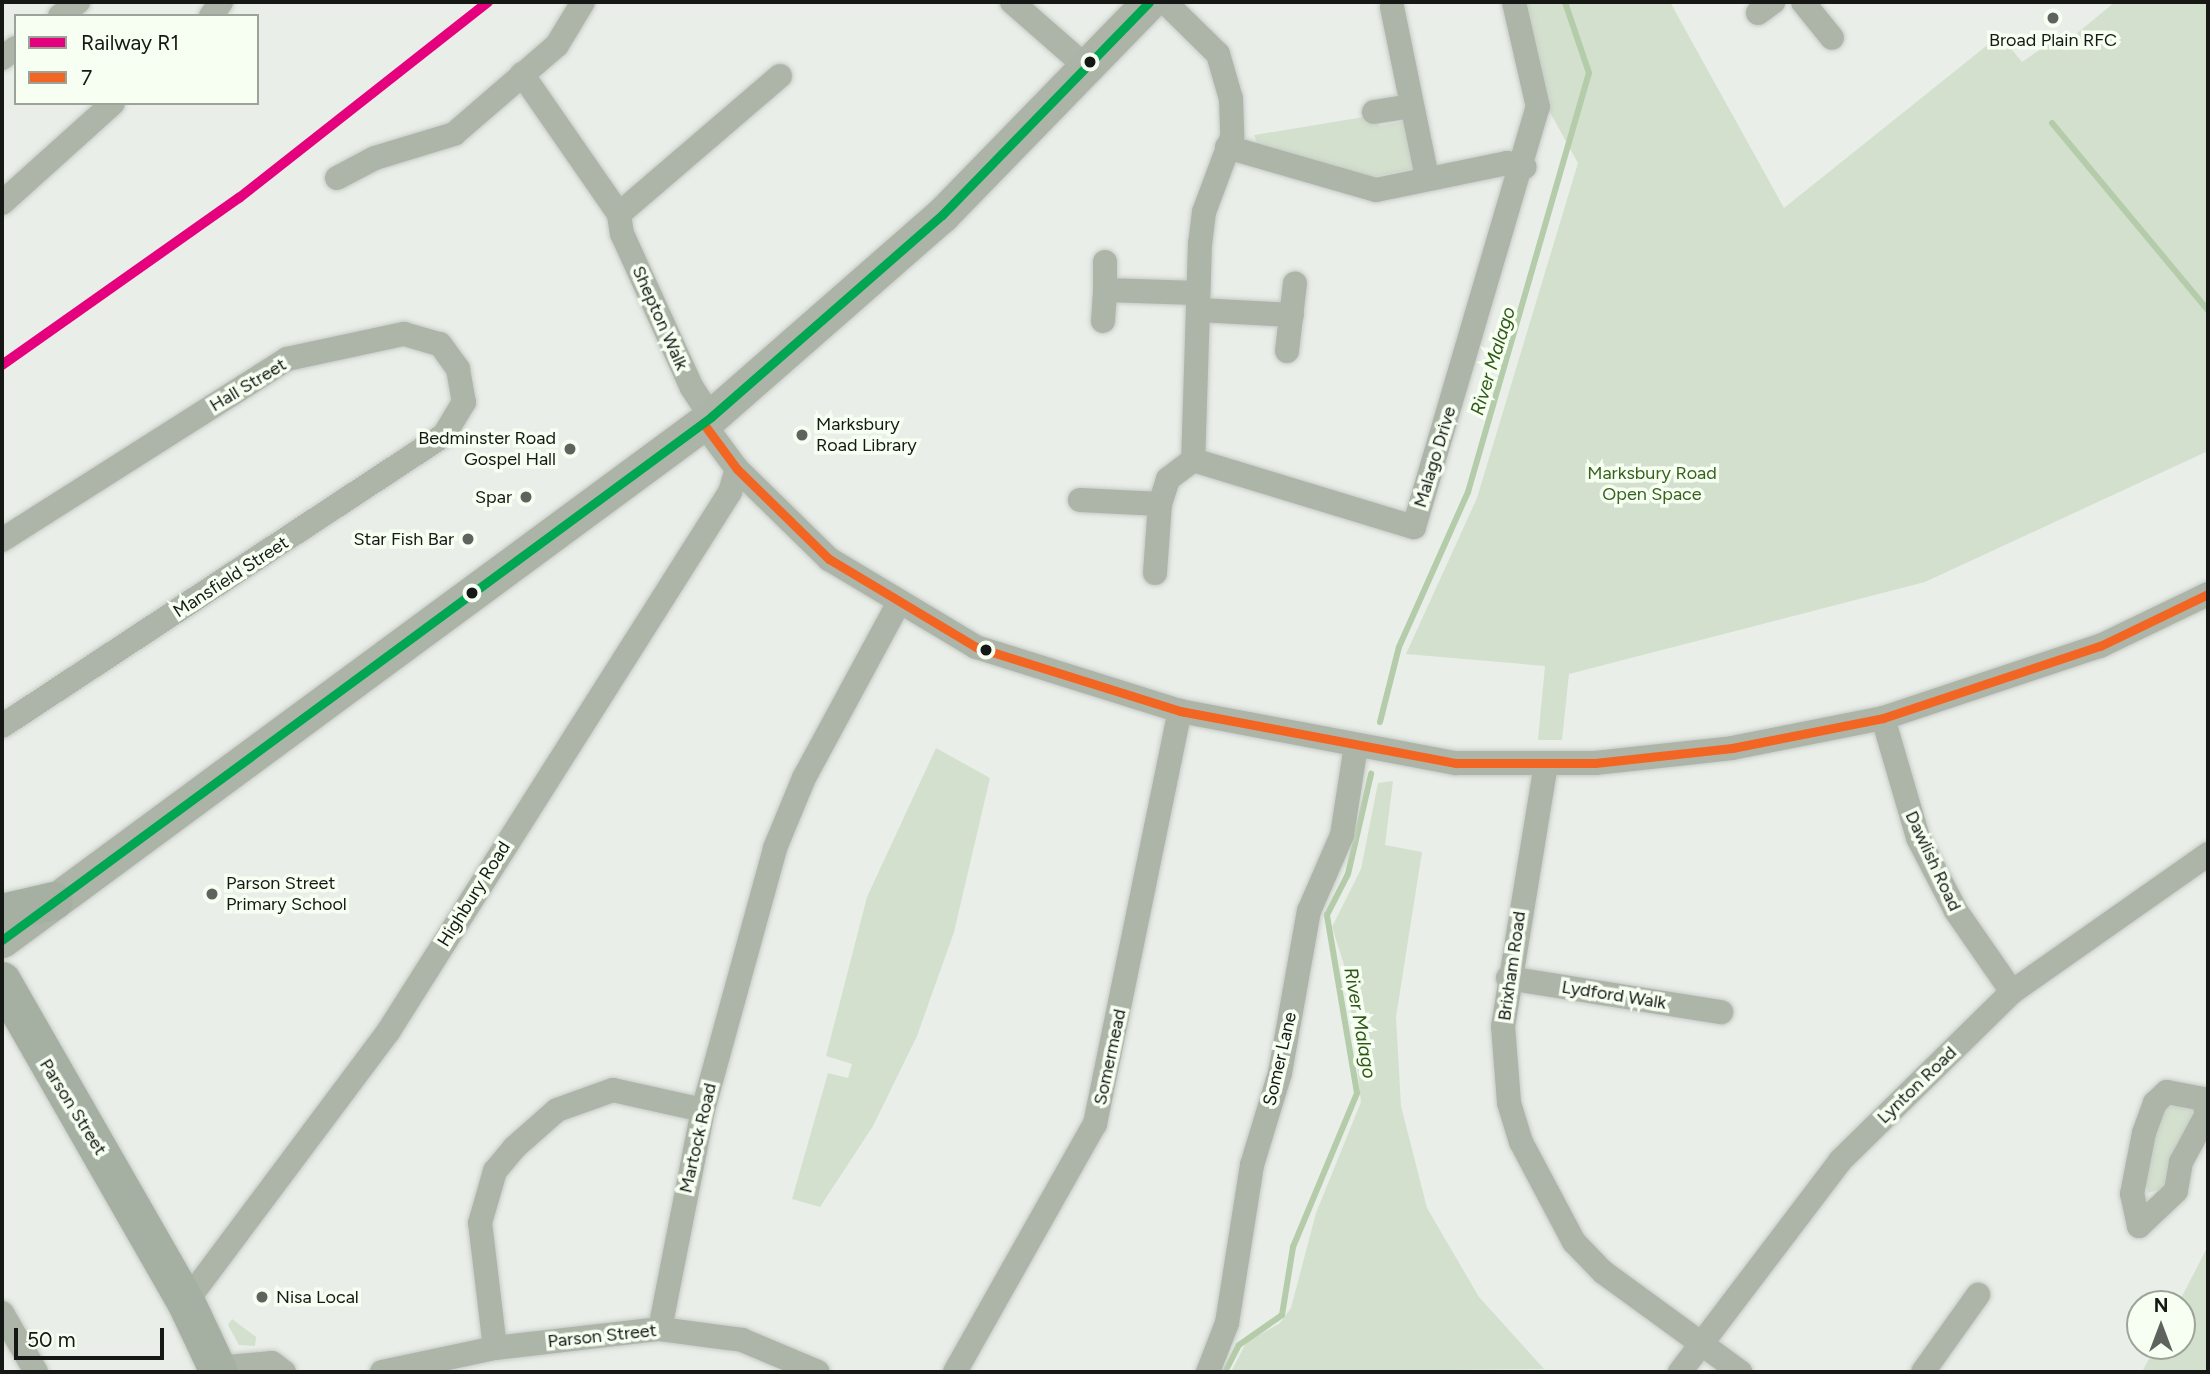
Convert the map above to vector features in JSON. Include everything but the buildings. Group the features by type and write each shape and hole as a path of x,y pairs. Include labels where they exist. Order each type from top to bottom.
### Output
{"highway":[{"path":"2,913 54,901"},
{"name":"Parson Street","path":"2,981 21,1008 14,1027 186,1302 247,1370"}],"main road":[{"path":"2,940 707,420 942,215 1084,65 1149,2"}],"street":[{"path":"63,14 78,2"},
{"path":"337,178 375,158 454,134 556,45 583,2"},
{"path":"1012,2 1084,65"},
{"path":"1155,573 1160,504 1168,479 1193,460 1204,212 1232,137 1225,68 1208,42 1165,2"},
{"name":"Malago Drive","path":"1193,460 1414,527 1525,167 1538,107 1514,2"},
{"path":"1803,2 1832,38"},
{"path":"1392,7 1427,178"},
{"name":"Shepton Walk","path":"522,74 619,214 682,366 707,420 737,469 829,559 898,604 976,647 1180,711 1456,763 1546,764 1732,748 1883,718 2100,646 2208,594"},
{"path":"619,214 780,76"},
{"path":"2,203 111,105"},
{"path":"1374,112 1411,106"},
{"path":"1227,147 1376,190 1507,163 1525,167"},
{"path":"1103,321 1105,262"},
{"path":"1287,351 1295,283"},
{"path":"1105,290 1292,315"},
{"name":"Hall Street","path":"2,541 287,359 377,337 426,337 440,344 458,369 464,402 456,424"},
{"name":"Mansfield Street","path":"2,726 456,424"},
{"name":"Highbury Road","path":"186,1302 388,1032 730,492 737,469"},
{"path":"1080,500 1160,504"},
{"name":"Martock Road","path":"660,1329 704,1110 775,848 804,778 898,604"},
{"name":"Somermead","path":"955,1372 1095,1124 1180,711"},
{"name":"Dawlish Road","path":"1883,718 1918,838 1956,911 2012,992"},
{"name":"Somer Lane","path":"1208,1372 1227,1323 1252,1165 1280,1073 1309,911 1342,835 1368,748"},
{"name":"Brixham Road","path":"1546,764 1508,978 1503,1026 1509,1103 1536,1181 1574,1242 1603,1272 1741,1372"},
{"name":"Lynton Road","path":"1680,1372 1840,1161 2012,992 2208,854"},
{"name":"Lydford Walk","path":"1508,978 1721,1012"},
{"path":"495,1348 480,1223 495,1171 514,1148 557,1110 613,1090 704,1110"},
{"path":"2167,1093 2206,1098 2207,1114 2181,1162 2176,1191 2138,1226 2132,1194 2155,1102 2167,1093"},
{"path":"1923,1372 1978,1295"},
{"path":"2,1313 36,1372"},
{"name":"Parson Street","path":"382,1372 495,1348 660,1329 711,1334 786,1364 818,1372"}],"green space":[{"name":"Marksbury Road Open Space","path":"1522,2 1670,2 1784,208 2000,35 2022,62 2064,33 2070,39 2115,2 2208,2 2208,451 1925,582 1569,674 1562,740 1538,740 1545,666 1406,654 1477,498 1578,163 1547,107"},
{"path":"1376,115 1379,126 1406,121 1417,168 1369,178 1258,145 1254,135"},
{"path":"936,748 990,778 954,932 917,1036 873,1126 820,1207 792,1199 828,1073 848,1078 852,1064 826,1056 867,897"},
{"path":"1393,781 1385,845 1422,852 1396,1017 1401,1106 1427,1208 1479,1297 1544,1369 1231,1372 1247,1341 1279,1324 1291,1308 1316,1213 1361,1102 1347,974 1332,927 1361,869 1378,783"},
{"path":"2185,1101 2196,1112 2168,1187 2148,1193 2145,1178 2163,1109"},
{"path":"2208,1246 2208,1372 2142,1372 2148,1360 2196,1360 2196,1290 2185,1290"},
{"path":"232,1319 256,1337 255,1346 239,1345 228,1325"}],"waterway":[{"name":"River Malago","path":"1380,722 1399,647 1468,492 1589,73 1565,2"},
{"path":"2052,123 2208,310"},
{"name":"River Malago","path":"1225,1372 1239,1345 1282,1315 1293,1247 1357,1093 1327,915 1348,874 1371,774"}],"rail line":[{"name":"R1","path":"2,365 239,198 488,2"}],"transit line":[{"path":"2,940 711,417 942,215 1149,2"},
{"name":"7","path":"703,423 737,469 829,559 976,647 1180,711 1456,763 1595,763 1732,748 1883,718 2100,646 2208,594"}],"place":[{"name":"Broad Plain RFC","path":"2053,18"},
{"name":"Marksbury Road Library","path":"802,435"},
{"name":"Bedminster Road Gospel Hall","path":"570,449"},
{"name":"Spar","path":"526,497"},
{"name":"Star Fish Bar","path":"468,539"},
{"name":"Parson Street Primary School","path":"212,894"},
{"name":"Nisa Local","path":"262,1297"}]}
